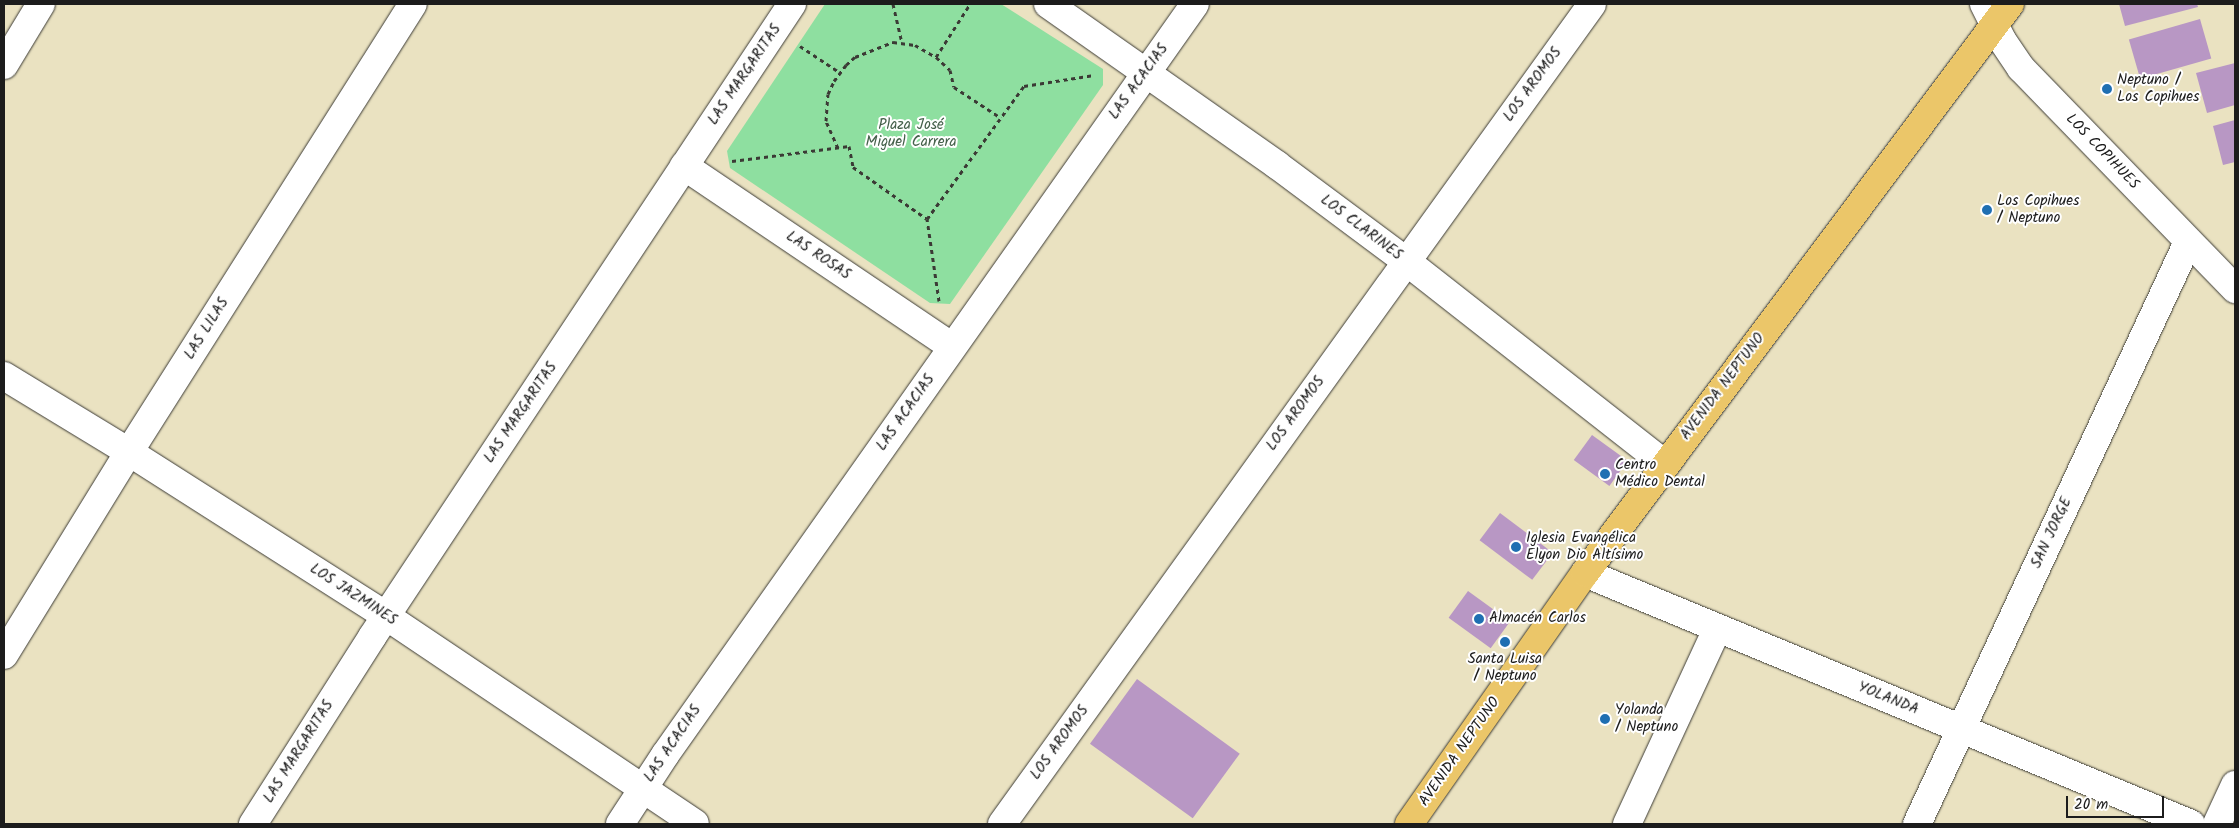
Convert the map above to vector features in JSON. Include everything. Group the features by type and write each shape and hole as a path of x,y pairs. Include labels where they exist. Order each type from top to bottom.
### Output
{"main road":[{"name":"AVENIDA NEPTUNO","path":"1409,824 1585,574 1996,11"}],"street":[{"path":"4,65 41,4"},
{"name":"LAS LILAS","path":"4,655 129,452 413,4"},
{"name":"LAS MARGARITAS","path":"253,824 386,616 792,4"},
{"name":"LOS CLARINES","path":"1048,4 1146,71 1406,261 1665,464"},
{"name":"LAS ACACIAS","path":"620,824 643,788 952,347 1195,4"},
{"name":"LOS AROMOS","path":"1002,824 1592,4"},
{"name":"LOS COPIHUES","path":"1996,11 2021,68 2235,290"},
{"name":"LAS ROSAS","path":"684,166 952,347"},
{"name":"SAN JORGE","path":"1917,824 2188,242"},
{"name":"LOS JAZMINES","path":"4,376 129,452 386,616 695,824"},
{"name":"YOLANDA","path":"1585,574 2191,824"},
{"path":"1627,824 1717,629"},
{"path":"2217,824 2235,785"}],"path":[{"path":"893,4 902,42"},
{"path":"936,57 970,4"},
{"path":"795,42 839,72"},
{"path":"838,148 831,135 826,107 828,94 839,72 855,57 883,44 902,42 915,45 936,57 950,70 954,87 1001,118"},
{"path":"927,330 940,311 927,219 1024,86 1098,75"},
{"path":"708,181 721,162 848,146 853,167 927,219"}],"green space":[{"name":"Plaza José Miguel Carrera","path":"825,4 1001,4 1103,69 1103,85 950,304 930,303 730,168 727,151"}],"building":[{"path":"2119,4 2197,4 2198,7 2125,26"},
{"path":"2200,19 2211,58 2140,79 2129,39"},
{"path":"2235,63 2235,105 2207,113 2196,73"},
{"path":"2235,120 2235,162 2223,165 2213,126"},
{"name":"Centro Médico Dental","path":"1592,435 1628,461 1609,486 1574,460"},
{"name":"Iglesia Evangélica Elyon Dio Altísimo","path":"1500,513 1553,553 1532,580 1480,540"},
{"name":"Almacén Carlos","path":"1468,591 1510,622 1491,648 1449,618"},
{"path":"1137,679 1240,754 1193,818 1090,744"}],"place":[{"name":"Neptuno / Los Copihues","path":"2107,89"},
{"name":"Los Copihues / Neptuno","path":"1987,210"},
{"name":"Centro Médico Dental","path":"1605,474"},
{"name":"Iglesia Evangélica Elyon Dio Altísimo","path":"1516,547"},
{"name":"Almacén Carlos","path":"1479,619"},
{"name":"Santa Luisa / Neptuno","path":"1505,642"},
{"name":"Yolanda / Neptuno","path":"1605,719"}]}
